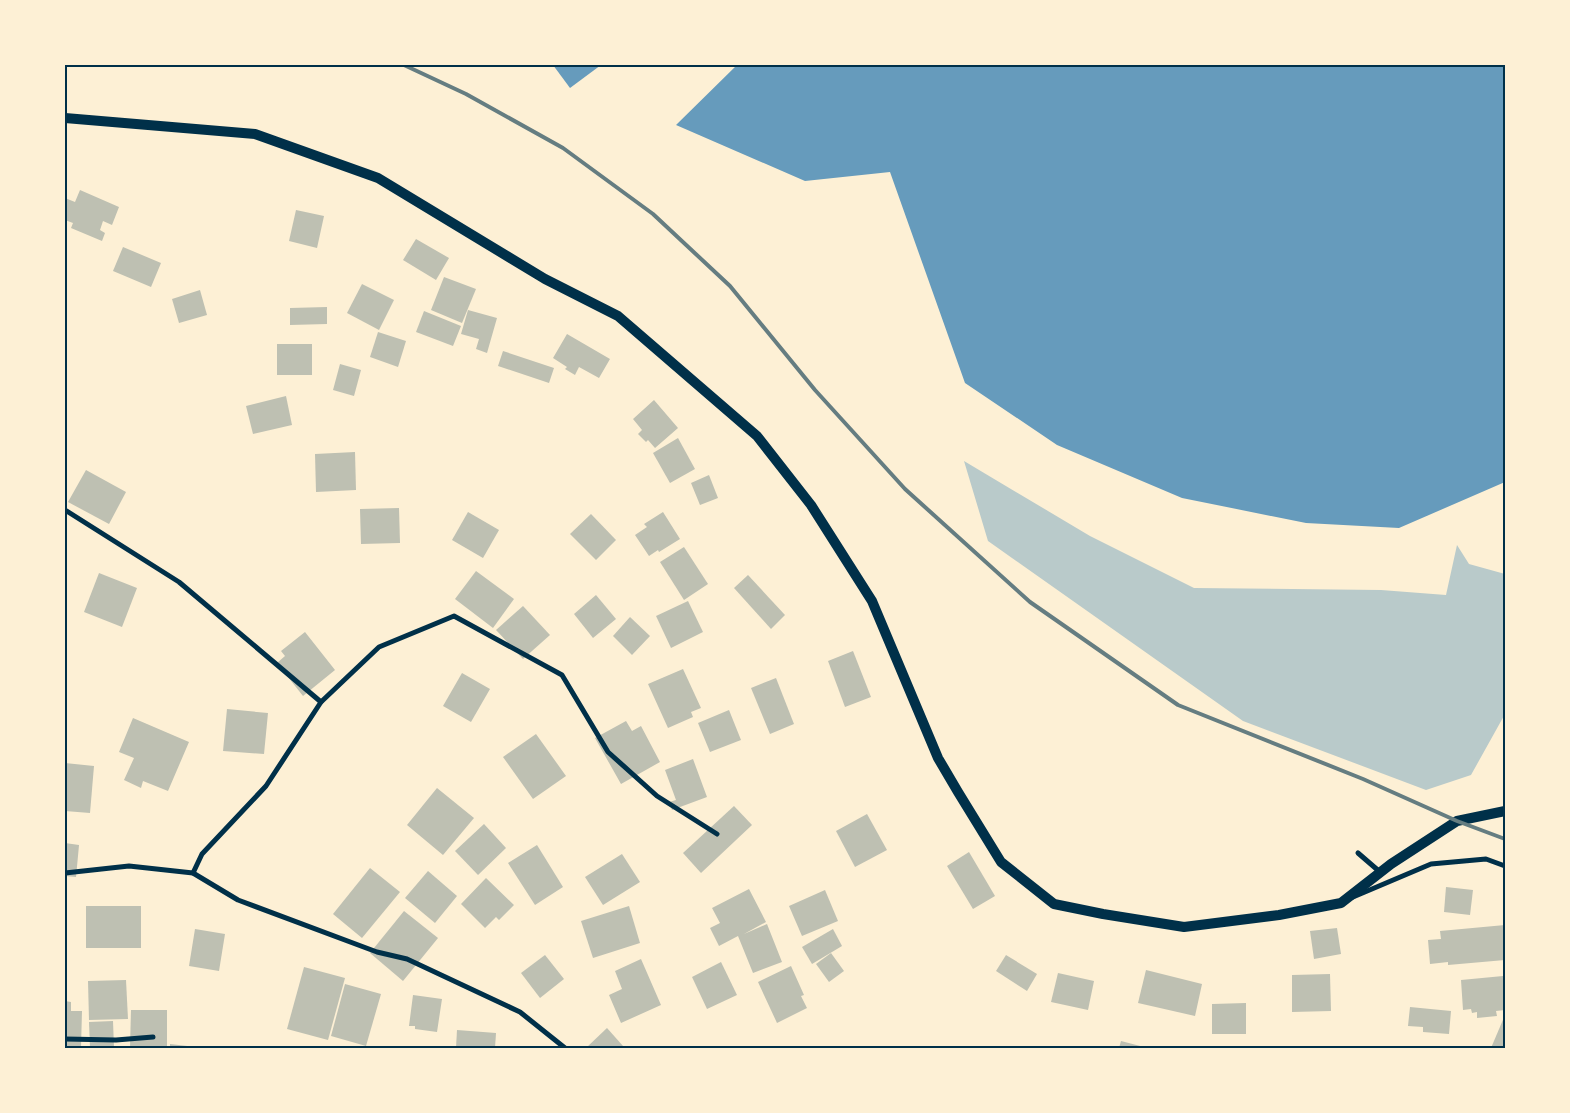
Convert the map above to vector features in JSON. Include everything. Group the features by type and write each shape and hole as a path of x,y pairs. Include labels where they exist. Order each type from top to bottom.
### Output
{"main road":[{"path":"65,118 255,134 378,178 545,279 618,316 757,436 811,505 872,600 938,758 958,792 1001,862 1054,904 1184,927 1279,915 1342,903 1380,872 1457,821 1505,811"}],"street":[{"path":"65,510 179,582 321,702"},
{"path":"193,873 202,854 266,786 321,702 378,647 454,616 562,675 608,752 657,796 717,834"},
{"path":"1358,853 1380,872"},
{"path":"1342,903 1431,864 1486,859 1505,866"},
{"path":"65,873 129,866 193,873 238,900 377,952 407,959 512,1008 520,1012 565,1048"},
{"path":"65,1039 116,1040 152,1037"}],"shaded area":[{"path":"964,461 1090,536 1194,588 1381,590 1446,595 1457,545 1469,564 1505,574 1505,714 1471,775 1426,790 1243,721 988,541"}],"water":[{"path":"553,65 601,65 570,88"},
{"path":"737,65 1505,65 1505,482 1399,528 1306,523 1182,498 1057,445 965,383 890,172 805,181 676,125"}],"building":[{"path":"80,190 119,207 112,225 103,221 100,230 105,233 102,241 71,228 73,223 65,220 65,198 75,202"},
{"path":"296,210 324,216 317,248 289,241"},
{"path":"416,239 449,258 436,280 403,260"},
{"path":"123,247 161,263 151,287 113,271"},
{"path":"444,277 476,289 462,323 431,310"},
{"path":"362,284 394,300 379,330 347,313"},
{"path":"200,290 207,315 179,323 172,299"},
{"path":"327,307 327,324 290,325 290,308"},
{"path":"468,310 497,318 487,353 476,349 479,339 461,334"},
{"path":"424,311 461,326 453,346 416,332"},
{"path":"378,332 406,341 398,367 370,357"},
{"path":"567,334 610,359 599,378 579,367 575,375 553,358"},
{"path":"277,344 312,344 312,375 277,375"},
{"path":"503,351 554,368 549,383 498,366"},
{"path":"340,364 361,370 354,396 333,390"},
{"path":"286,396 292,425 253,434 246,406"},
{"path":"654,400 678,428 655,448 648,440 646,442 638,434 642,430 633,419"},
{"path":"678,438 695,469 670,483 653,453"},
{"path":"355,452 356,490 316,492 315,454"},
{"path":"86,470 126,492 109,524 68,502"},
{"path":"709,475 718,498 700,505 691,483"},
{"path":"399,508 400,543 361,544 360,509"},
{"path":"468,512 499,530 483,558 452,540"},
{"path":"663,512 680,539 649,556 635,535 647,527 644,524"},
{"path":"591,514 616,540 596,560 570,534"},
{"path":"684,547 708,584 684,600 660,562"},
{"path":"476,571 514,599 493,628 455,599"},
{"path":"99,573 137,588 122,627 84,612"},
{"path":"748,575 785,615 771,629 734,588"},
{"path":"596,595 616,619 593,638 574,614"},
{"path":"688,601 703,632 671,648 656,616"},
{"path":"523,606 550,635 523,659 496,630"},
{"path":"630,617 650,636 632,655 613,636"},
{"path":"305,632 335,670 303,696 277,663 285,656 281,651"},
{"path":"853,651 871,697 845,707 828,661"},
{"path":"683,669 701,708 691,712 693,717 668,728 648,684"},
{"path":"462,673 490,689 471,722 443,706"},
{"path":"776,678 794,724 770,734 751,688"},
{"path":"227,709 268,713 264,754 223,751"},
{"path":"729,710 741,740 710,752 698,723"},
{"path":"133,718 189,742 168,791 143,781 141,788 124,780 134,758 119,752"},
{"path":"626,721 632,731 641,726 660,762 621,784 595,738"},
{"path":"536,734 566,776 533,799 503,757"},
{"path":"693,759 707,797 672,810 669,802 676,800 665,770"},
{"path":"65,763 94,766 90,813 65,811"},
{"path":"437,788 474,818 443,855 407,825"},
{"path":"734,806 752,825 701,873 683,853"},
{"path":"867,814 887,850 855,867 836,831"},
{"path":"484,824 506,848 478,875 455,851"},
{"path":"65,843 79,845 76,877 65,876"},
{"path":"537,845 563,887 535,905 508,863"},
{"path":"969,852 995,896 973,909 947,866"},
{"path":"622,854 640,882 603,905 585,877"},
{"path":"370,868 400,892 362,938 333,914"},
{"path":"428,871 457,896 435,923 405,898"},
{"path":"486,878 514,905 499,920 496,917 485,928 461,904"},
{"path":"1446,887 1473,890 1470,915 1444,912"},
{"path":"749,889 766,922 744,934 767,924 782,962 753,973 738,936 719,946 710,928 720,923 712,908"},
{"path":"825,890 838,921 802,936 789,906"},
{"path":"86,906 141,906 141,948 86,948"},
{"path":"629,906 640,943 593,958 581,921"},
{"path":"404,911 438,938 403,981 370,953"},
{"path":"1505,925 1505,960 1448,965 1448,962 1430,964 1428,940 1441,939 1440,931"},
{"path":"1337,928 1341,954 1314,959 1310,931"},
{"path":"195,929 225,934 219,971 189,966"},
{"path":"833,929 842,946 812,964 802,947"},
{"path":"831,953 844,971 829,982 816,964"},
{"path":"545,955 564,979 540,998 521,973"},
{"path":"1006,955 1037,974 1027,991 996,971"},
{"path":"641,959 661,1005 621,1023 609,995 622,989 615,971"},
{"path":"721,962 737,995 707,1009 692,977"},
{"path":"791,966 804,995 801,996 807,1008 777,1023 758,982"},
{"path":"304,967 345,978 328,1040 287,1029"},
{"path":"1146,970 1202,984 1195,1016 1138,1003"},
{"path":"1058,973 1094,981 1088,1010 1051,1002"},
{"path":"1330,974 1331,1011 1292,1012 1292,975"},
{"path":"1503,976 1505,1010 1496,1011 1497,1016 1477,1018 1477,1012 1472,1013 1471,1009 1463,1010 1461,980"},
{"path":"126,980 128,1019 89,1020 88,981"},
{"path":"345,984 381,994 366,1046 331,1036"},
{"path":"413,995 442,999 437,1032 415,1029 415,1026 409,1026"},
{"path":"65,1001 71,1002 71,1011 82,1011 81,1048 65,1048"},
{"path":"1246,1003 1246,1034 1212,1034 1212,1004"},
{"path":"1410,1007 1451,1011 1449,1034 1423,1032 1423,1027 1408,1026"},
{"path":"131,1010 167,1010 167,1048 130,1048"},
{"path":"1505,1015 1505,1048 1491,1048"},
{"path":"113,1021 114,1048 90,1048 89,1022"},
{"path":"607,1028 623,1046 621,1048 586,1048"},
{"path":"457,1030 496,1033 495,1048 456,1048"},
{"path":"1121,1041 1144,1047 1119,1048"},
{"path":"170,1044 196,1047 196,1048 170,1048"}],"railway":[{"path":"404,65 466,94 563,148 653,214 730,286 815,390 905,489 1030,602 1178,705 1363,779 1457,821 1505,839"}]}
